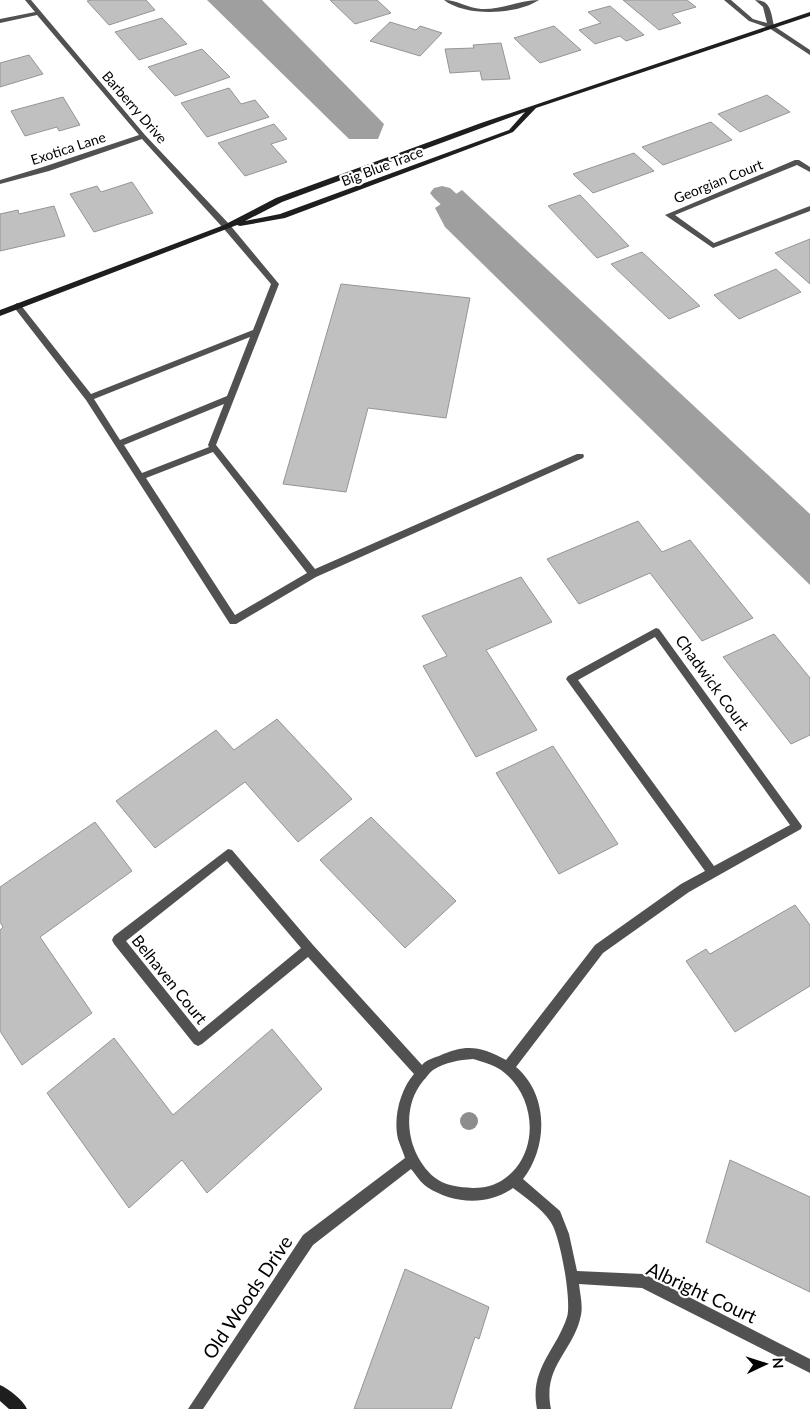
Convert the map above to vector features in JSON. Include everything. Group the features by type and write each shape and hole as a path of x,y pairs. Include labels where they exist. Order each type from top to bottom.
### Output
{"street":[{"name":"Barberry Drive","path":"28,0 143,136 227,227 275,284 256,332"},
{"path":"447,0 469,10 484,12 504,10 536,0"},
{"path":"727,0 751,20 771,27 810,53"},
{"path":"758,0 766,6 771,27"},
{"path":"0,21 38,13"},
{"name":"Big Blue Trace","path":"0,313 227,227 279,200 534,107 810,14"},
{"name":"Big Blue Trace","path":"227,227 282,216 511,130 534,107"},
{"name":"Exotica Lane","path":"0,182 46,170 143,136"},
{"name":"Georgian Court","path":"810,170 797,162 669,215 713,246 810,208"},
{"path":"18,306 89,398 233,621 313,574 580,456"},
{"path":"89,398 256,332"},
{"path":"256,332 212,445 313,574"},
{"path":"118,444 230,398"},
{"path":"140,478 215,448"},
{"name":"Chadwick Court","path":"508,1067 599,949 685,888 797,826 656,632 570,679 713,872"},
{"name":"Belhaven Court","path":"309,949 198,1040 118,940 228,854 309,949 421,1073"},
{"path":"473,1053 491,1058 508,1067 522,1082 532,1101 537,1122 535,1143 527,1164 514,1180 494,1192 471,1197 448,1193 427,1180 412,1161 403,1139 402,1115 408,1092 421,1073 436,1062 453,1055 473,1053"},
{"name":"Old Woods Drive","path":"195,1409 308,1240 412,1161"},
{"path":"514,1180 556,1217 572,1277 574,1314 546,1375 540,1399 544,1409"},
{"name":"Albright Court","path":"572,1277 643,1280 810,1366"},
{"path":"0,1392 20,1409"}],"shaded area":[{"path":"207,0 262,0 384,124 378,139 349,139"},
{"path":"462,190 810,514 810,585 445,227 435,208"}],"building":[{"path":"146,0 155,10 109,25 87,1"},
{"path":"330,0 377,0 391,13 355,24"},
{"path":"623,0 687,0 696,7 672,14 681,23 659,30"},
{"path":"610,6 644,35 626,41 620,36 595,44 579,30 601,23 588,12"},
{"path":"162,18 187,44 139,60 115,32"},
{"path":"390,22 416,30 420,26 442,33 420,56 370,41"},
{"path":"554,26 581,50 540,63 514,38"},
{"path":"501,43 510,79 482,80 480,71 450,73 445,49 474,48 473,45"},
{"path":"202,49 230,77 175,96 148,67"},
{"path":"29,55 43,74 0,87 0,63"},
{"path":"229,88 241,104 255,100 269,117 207,137 181,103"},
{"path":"767,95 790,112 740,132 718,114"},
{"path":"63,97 80,125 59,131 57,127 25,136 11,111"},
{"path":"711,122 732,140 663,165 642,147"},
{"path":"274,124 287,139 271,144 287,162 245,176 218,143"},
{"path":"634,153 654,171 593,193 573,174"},
{"path":"132,182 153,213 94,232 70,194 97,186 101,192"},
{"path":"580,195 629,246 597,258 548,206"},
{"path":"54,206 65,236 0,251 0,214 18,210 19,214"},
{"path":"810,239 810,284 775,253"},
{"path":"642,252 700,306 669,319 611,264"},
{"path":"776,269 801,292 739,319 714,295"},
{"path":"341,284 470,298 446,418 368,408 346,492 283,484"},
{"path":"638,521 662,552 690,540 753,618 702,641 650,573 579,604 547,559"},
{"path":"521,577 552,622 486,650 537,730 476,757 423,666 447,656 422,616"},
{"path":"774,634 810,678 810,735 791,744 723,657"},
{"path":"277,719 352,799 298,842 245,782 155,848 116,801 216,730 234,750"},
{"path":"553,746 618,844 559,874 496,773"},
{"path":"371,817 456,901 405,948 320,860"},
{"path":"95,822 132,871 40,937 92,1013 22,1065 0,1031 0,930 3,927 0,922 0,887"},
{"path":"795,905 810,925 810,986 735,1032 686,961 706,949 710,954"},
{"path":"272,1029 322,1089 207,1193 182,1160 129,1208 47,1093 114,1038 173,1115"},
{"path":"730,1160 810,1197 810,1292 706,1242"},
{"path":"405,1269 489,1307 479,1339 475,1337 451,1409 354,1409"}],"waterway":[{"path":"442,193 481,229"}]}
